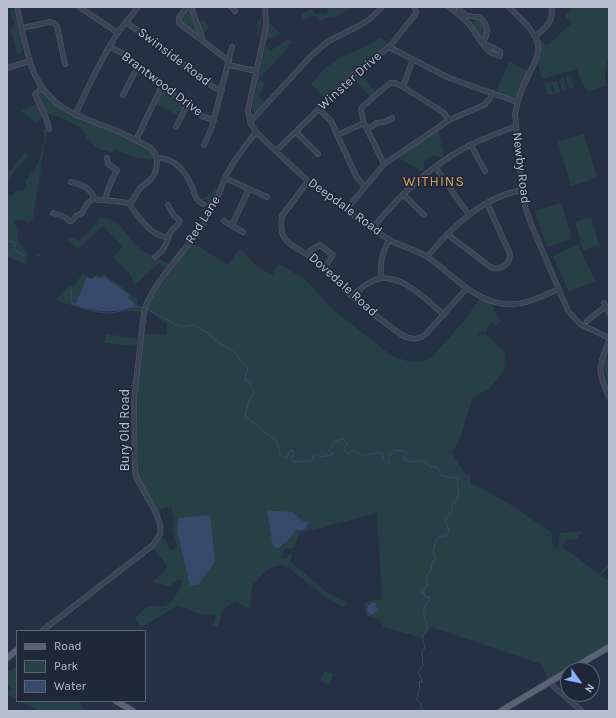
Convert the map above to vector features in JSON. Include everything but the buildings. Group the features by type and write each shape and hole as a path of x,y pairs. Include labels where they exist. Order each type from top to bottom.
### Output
{"main road":[{"path":"583,662 609,647"},
{"path":"7,658 16,651"},
{"path":"501,711 560,676"},
{"path":"118,702 133,711"}],"street":[{"path":"17,7 30,61 42,88 56,103 75,115 115,130 136,140 151,148 157,158 157,165 153,177 139,189 136,197 129,203 98,200 94,198 89,188 70,182"},
{"path":"79,7 118,33"},
{"path":"75,115 110,46 138,7"},
{"path":"231,7 235,12"},
{"name":"Deepdale Road","path":"265,7 266,21 248,110 250,122 256,132 308,181 346,210 389,240 427,257 467,288 486,299 502,304 512,304 531,301 559,290"},
{"path":"250,122 321,47 330,40 370,19 382,7"},
{"name":"Winster Drive","path":"276,151 353,75 388,47 414,16 416,10 415,7"},
{"path":"449,7 468,24 483,43 486,37 487,26 480,17 473,18 467,16 460,9"},
{"path":"509,7 535,36 552,20 552,7"},
{"path":"203,41 190,8 179,17 179,23 229,63 256,71"},
{"path":"22,28 50,22 54,23 57,26 64,51 65,64"},
{"name":"Swinside Road","path":"126,22 216,88 222,90"},
{"name":"Newby Road","path":"535,36 538,50 537,60 527,78 517,102 516,126 524,203 531,224 568,311 575,320 586,328 609,338"},
{"name":"Brantwood Drive","path":"110,46 128,56 137,68 204,117 214,120"},
{"path":"388,47 450,78 517,102"},
{"path":"204,145 214,120 229,63 230,48"},
{"path":"403,87 413,59"},
{"path":"7,68 30,61"},
{"path":"123,95 137,68"},
{"path":"384,164 364,123 361,112 362,107 390,83 395,83 403,87 443,112 449,120"},
{"path":"136,140 162,86"},
{"path":"42,88 35,94 46,118 49,129"},
{"path":"346,210 384,164 449,120 484,105 493,93"},
{"path":"176,127 180,115 188,105"},
{"path":"319,109 331,121 356,176 365,187"},
{"path":"367,129 373,126 375,121 385,122 392,118"},
{"path":"338,135 364,123"},
{"path":"373,228 403,194 435,167 471,145 516,126"},
{"name":"Red Lane","path":"144,312 146,305 169,270 209,214 219,196 225,178 240,152 256,132"},
{"path":"296,132 318,154"},
{"path":"471,145 485,171"},
{"path":"105,200 109,186 112,183 113,176 118,169 108,164 106,158"},
{"path":"157,158 166,158 174,162 190,182 198,201 203,204"},
{"path":"435,167 469,215"},
{"path":"225,178 267,197"},
{"name":"Dovedale Road","path":"308,181 282,216 281,230 286,240 325,267 352,297 402,335 418,338 426,334 467,288"},
{"path":"232,225 249,189"},
{"path":"427,257 447,234 469,215 487,203 510,192 522,190"},
{"path":"403,194 424,215"},
{"path":"53,213 72,221 76,216 82,213 87,204 94,198"},
{"path":"129,203 149,230 167,238"},
{"path":"447,234 492,268 504,267 509,262 510,254 487,203"},
{"path":"155,257 162,251 168,240 167,238 169,233 179,223 179,220 174,216 167,204"},
{"path":"224,221 243,232"},
{"path":"381,278 380,268 382,253 389,240"},
{"path":"308,254 320,245 333,255 325,267"},
{"path":"352,297 369,282 381,278 396,280 412,288 444,315"},
{"path":"589,321 605,304 609,313"},
{"name":"Bury Old Road","path":"43,630 153,545 160,533 158,519 138,483 135,473 134,393 144,312"},
{"path":"609,341 601,362 600,372 601,379 609,397"},
{"path":"550,682 582,711"}],"green space":[{"path":"327,7 350,7 351,9 332,18 331,16 320,21 314,15 304,20 301,14 312,9 315,14 324,14 329,11"},
{"path":"573,7 609,8 609,54 605,71 605,86 588,92 587,89 585,89 577,69 542,79 538,63 541,54 541,44 538,37 546,45 549,44 572,23 565,16"},
{"path":"14,9 23,52 17,54 11,29 15,24 10,12"},
{"path":"187,10 190,11 199,33 198,35 181,23 180,19"},
{"path":"262,15 259,36 257,25"},
{"path":"476,18 479,19 485,26 482,39 466,21 470,19 473,23"},
{"path":"203,20 209,26 203,35 199,23"},
{"path":"266,21 281,33 262,43"},
{"path":"381,37 388,44 351,73 326,99 311,84 324,69 339,58 367,46"},
{"path":"289,39 293,43 288,45 289,47 259,79 265,85 259,96 265,102 258,111 254,112 252,110 265,46 266,45 270,51"},
{"path":"509,62 529,71 517,96 513,99 496,92"},
{"path":"360,74 376,93 370,97 354,79"},
{"path":"571,76 574,87 569,89 566,77"},
{"path":"564,78 567,90 562,91 559,80"},
{"path":"557,80 560,92 555,93 552,82"},
{"path":"550,82 553,94 548,95 544,84"},
{"path":"165,92 183,105 184,107 181,111 177,111 175,114 156,104 162,93"},
{"path":"40,93 44,93 62,110 90,124 110,130 145,147 153,153 154,159 134,157 115,149 113,153 96,148 87,138 83,130 64,119 46,113"},
{"path":"36,104 42,115 36,123 21,111"},
{"path":"43,129 47,130 33,218 29,223 23,220 16,220 14,223 19,231 17,234 20,243 27,251 26,264 7,257 7,193 11,197 18,189 21,192 25,189 25,181 34,170 41,155 44,144"},
{"path":"438,130 444,156 441,158 431,156 428,158 424,162 424,169 422,171 398,158"},
{"path":"584,134 597,178 571,186 558,142"},
{"path":"25,152 29,155 7,180 7,169 10,171"},
{"path":"215,187 219,190 211,207 205,205 208,202 207,199 201,201 199,200 209,195"},
{"path":"561,203 572,239 547,247 535,211"},
{"path":"100,217 111,219 122,228 140,249 153,255 153,258 156,260 159,258 170,265 167,269 159,263 134,286 131,275 113,257 123,247 103,226 78,249 68,241 70,237 78,241 87,234"},
{"path":"591,217 599,245 583,250 575,222"},
{"path":"192,242 228,265 239,249 244,252 255,265 272,275 279,264 305,279 331,308 392,356 407,361 420,362 432,357 464,321 479,299 493,303 494,311 501,321 497,326 491,321 486,332 481,331 477,335 486,335 505,352 504,371 489,389 473,397 460,438 452,453 466,475 470,476 471,485 476,485 511,505 552,533 552,544 556,549 558,548 560,533 582,531 577,539 567,540 561,546 599,574 609,564 609,567 600,576 609,581 609,645 579,662 560,662 560,673 547,680 545,671 541,664 431,627 423,638 383,627 380,620 366,616 364,602 382,599 377,513 327,527 300,532 295,546 292,548 285,548 281,558 286,559 290,552 292,555 290,561 328,593 347,602 344,607 331,601 286,566 280,565 271,568 263,574 252,586 250,609 235,601 223,609 218,627 213,625 215,614 200,614 178,605 141,628 135,618 149,607 167,605 177,594 182,580 179,579 169,586 152,582 166,570 167,566 153,548 160,538 164,539 171,551 177,547 173,529 174,518 171,507 156,510 138,476 137,404 141,348 144,334 167,334 167,323 147,311 147,309 158,289","holes":["267,510 292,512 303,521 289,539 279,548 272,542"]},
{"path":"578,244 595,281 569,292 553,256"},
{"path":"83,273 91,278 96,275 100,276 104,274 138,299 137,305 142,308 142,312 119,312 134,307 128,298 130,296 105,277 91,279 87,277 74,306 55,300 68,287 70,289 73,287"},
{"path":"106,334 138,339 137,346 104,343"},
{"path":"605,358 609,360 609,388 604,369"},
{"path":"16,667 16,699 7,694 12,689 7,683 7,670 11,671"},
{"path":"324,671 333,674 330,685 320,682"},
{"path":"21,702 80,702 85,711 38,711"}],"water":[{"path":"87,277 91,279 95,277 105,277 130,295 128,298 135,304 134,307 118,311 104,311 75,305"},
{"path":"267,510 292,512 303,521 309,522 304,530 296,530 279,548 275,548 272,542"},
{"path":"210,515 215,561 198,585 190,585 177,531 179,518"},
{"path":"374,602 376,604 377,611 373,614 369,614 367,610 368,606"}],"waterway":[{"path":"7,241 13,242 17,252 24,255"},
{"path":"70,286 73,305 103,313 115,313 120,311"},
{"path":"71,302 75,304"},
{"path":"133,306 144,308"},
{"path":"147,309 181,327 193,325 208,333 219,343 228,347 237,355 240,361 248,367 245,380 250,382 254,393 249,401 245,416 277,442 280,455 284,458 287,458 290,451 293,450 294,453 291,458 293,462 308,462 312,460 314,454 322,457 334,454 329,450 336,441 344,439 347,445 345,447 346,452 348,454 352,450 365,455 381,453 383,454 383,460 390,465 388,458 395,450 405,451 407,453 403,459 404,460 414,462 421,460 431,467 436,466 441,475 458,479 458,497 452,505 452,511 446,518 449,531 446,536 441,536 436,540 433,552 436,559 432,562 431,571 427,574 427,586 422,591 425,597 429,597 429,601 424,608 427,629 422,637 425,648 422,651 423,666 418,672 422,682 419,682 420,687 417,700 421,703 421,711"}],"district":[{"name":"WITHINS","path":"434,182"}]}
